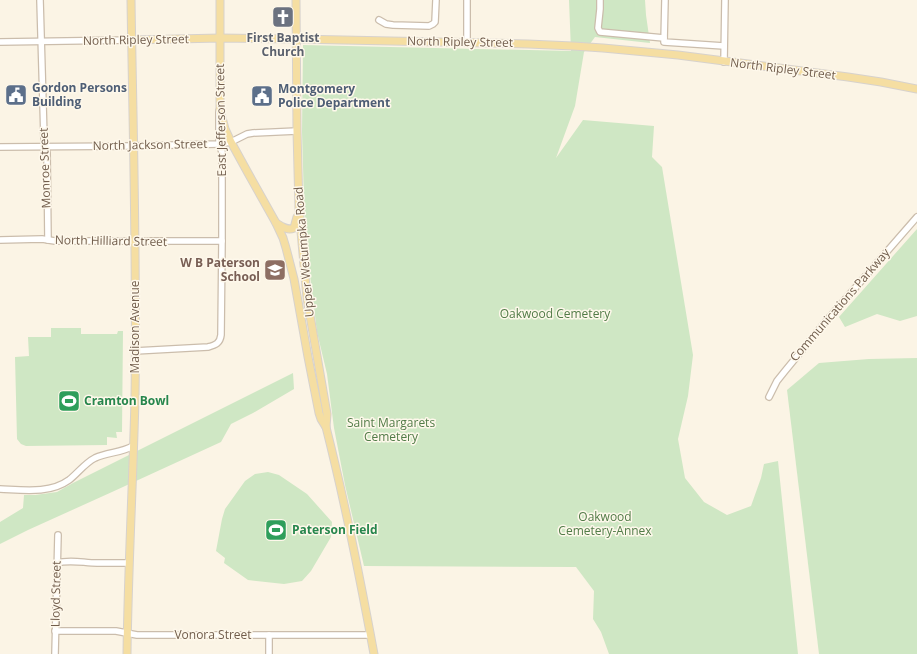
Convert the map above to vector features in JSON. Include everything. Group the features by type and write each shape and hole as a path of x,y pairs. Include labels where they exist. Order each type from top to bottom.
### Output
{"main road":[{"name":"Madison Avenue","path":"127,654 134,446 135,240 131,0"},
{"name":"East Jefferson Street","path":"220,0 220,94"},
{"name":"Upper Wetumpka Road","path":"296,0 299,209 306,294 327,414 326,427"},
{"name":"North Ripley Street","path":"132,40 220,38 296,39 573,46 678,55 855,78 917,89"},
{"name":"Upper Wetumpka Road","path":"220,94 220,110 222,119 231,142 276,223 283,238 291,264 315,392 321,419 326,427 341,487 374,654"},
{"path":"276,223 287,229 294,228 299,209"},
{"path":"302,322 310,321"}],"street":[{"name":"Monroe Street","path":"40,0 44,138 47,153 48,240"},
{"path":"379,20 392,26 429,26 435,22 436,0"},
{"path":"467,0 467,43"},
{"path":"600,0 598,31 602,33 724,46"},
{"path":"664,40 665,0"},
{"path":"724,62 725,0"},
{"name":"North Ripley Street","path":"0,42 132,40"},
{"name":"East Jefferson Street","path":"134,351 208,348 219,342 221,335 222,241 222,152 219,144 220,94"},
{"name":"North Jackson Street","path":"0,147 219,144 231,142 247,134 297,131"},
{"name":"Communications Parkway","path":"769,397 777,381 822,326 917,217"},
{"name":"North Hilliard Street","path":"0,240 147,240 153,242 222,241"},
{"path":"0,489 36,490 56,487 69,480 92,460 105,454 124,451 134,446"},
{"name":"Lloyd Street","path":"55,654 58,535"},
{"path":"57,563 66,560 96,563 129,563"},
{"name":"Vonora Street","path":"56,631 116,631 137,635 370,635"},
{"path":"269,635 269,654"}],"green space":[{"path":"569,0 645,0 650,43 595,37 584,52 575,106 556,158 583,120 654,126 652,157 662,167 693,355 688,396 678,439 685,478 704,502 727,515 751,506 761,478 764,464 778,461 798,654 609,654 601,632 593,619 594,591 576,567 364,566 345,485 334,428 327,374 317,332 305,235 302,132 303,45 571,51"},
{"path":"917,229 917,316 900,321 877,314 845,327 839,317"},
{"name":"Cramton Bowl","path":"51,328 81,328 81,334 117,334 118,331 123,331 122,432 116,432 117,438 107,437 107,445 26,446 21,444 17,439 15,357 29,356 28,337 51,337"},
{"path":"917,358 917,654 819,654 787,390 819,363 869,359"},
{"path":"293,373 294,389 231,424 221,442 0,544 0,522 23,508 24,495 57,492"},
{"name":"Paterson Field","path":"268,472 279,475 307,494 332,522 331,537 311,571 302,581 284,584 248,580 224,563 225,558 216,551 225,509 245,481 255,474"}],"place":[{"name":"First Baptist Church","path":"283,17"},
{"name":"Gordon Persons Building","path":"16,95"},
{"name":"Montgomery Police Department","path":"262,96"},
{"name":"W B Paterson School","path":"275,270"},
{"name":"Cramton Bowl","path":"69,401"},
{"name":"Paterson Field","path":"276,530"}],"park label":[{"name":"Oakwood Cemetery","path":"555,314"},
{"name":"Saint Margarets Cemetery","path":"391,430"},
{"name":"Oakwood Cemetery-Annex","path":"605,524"}]}
